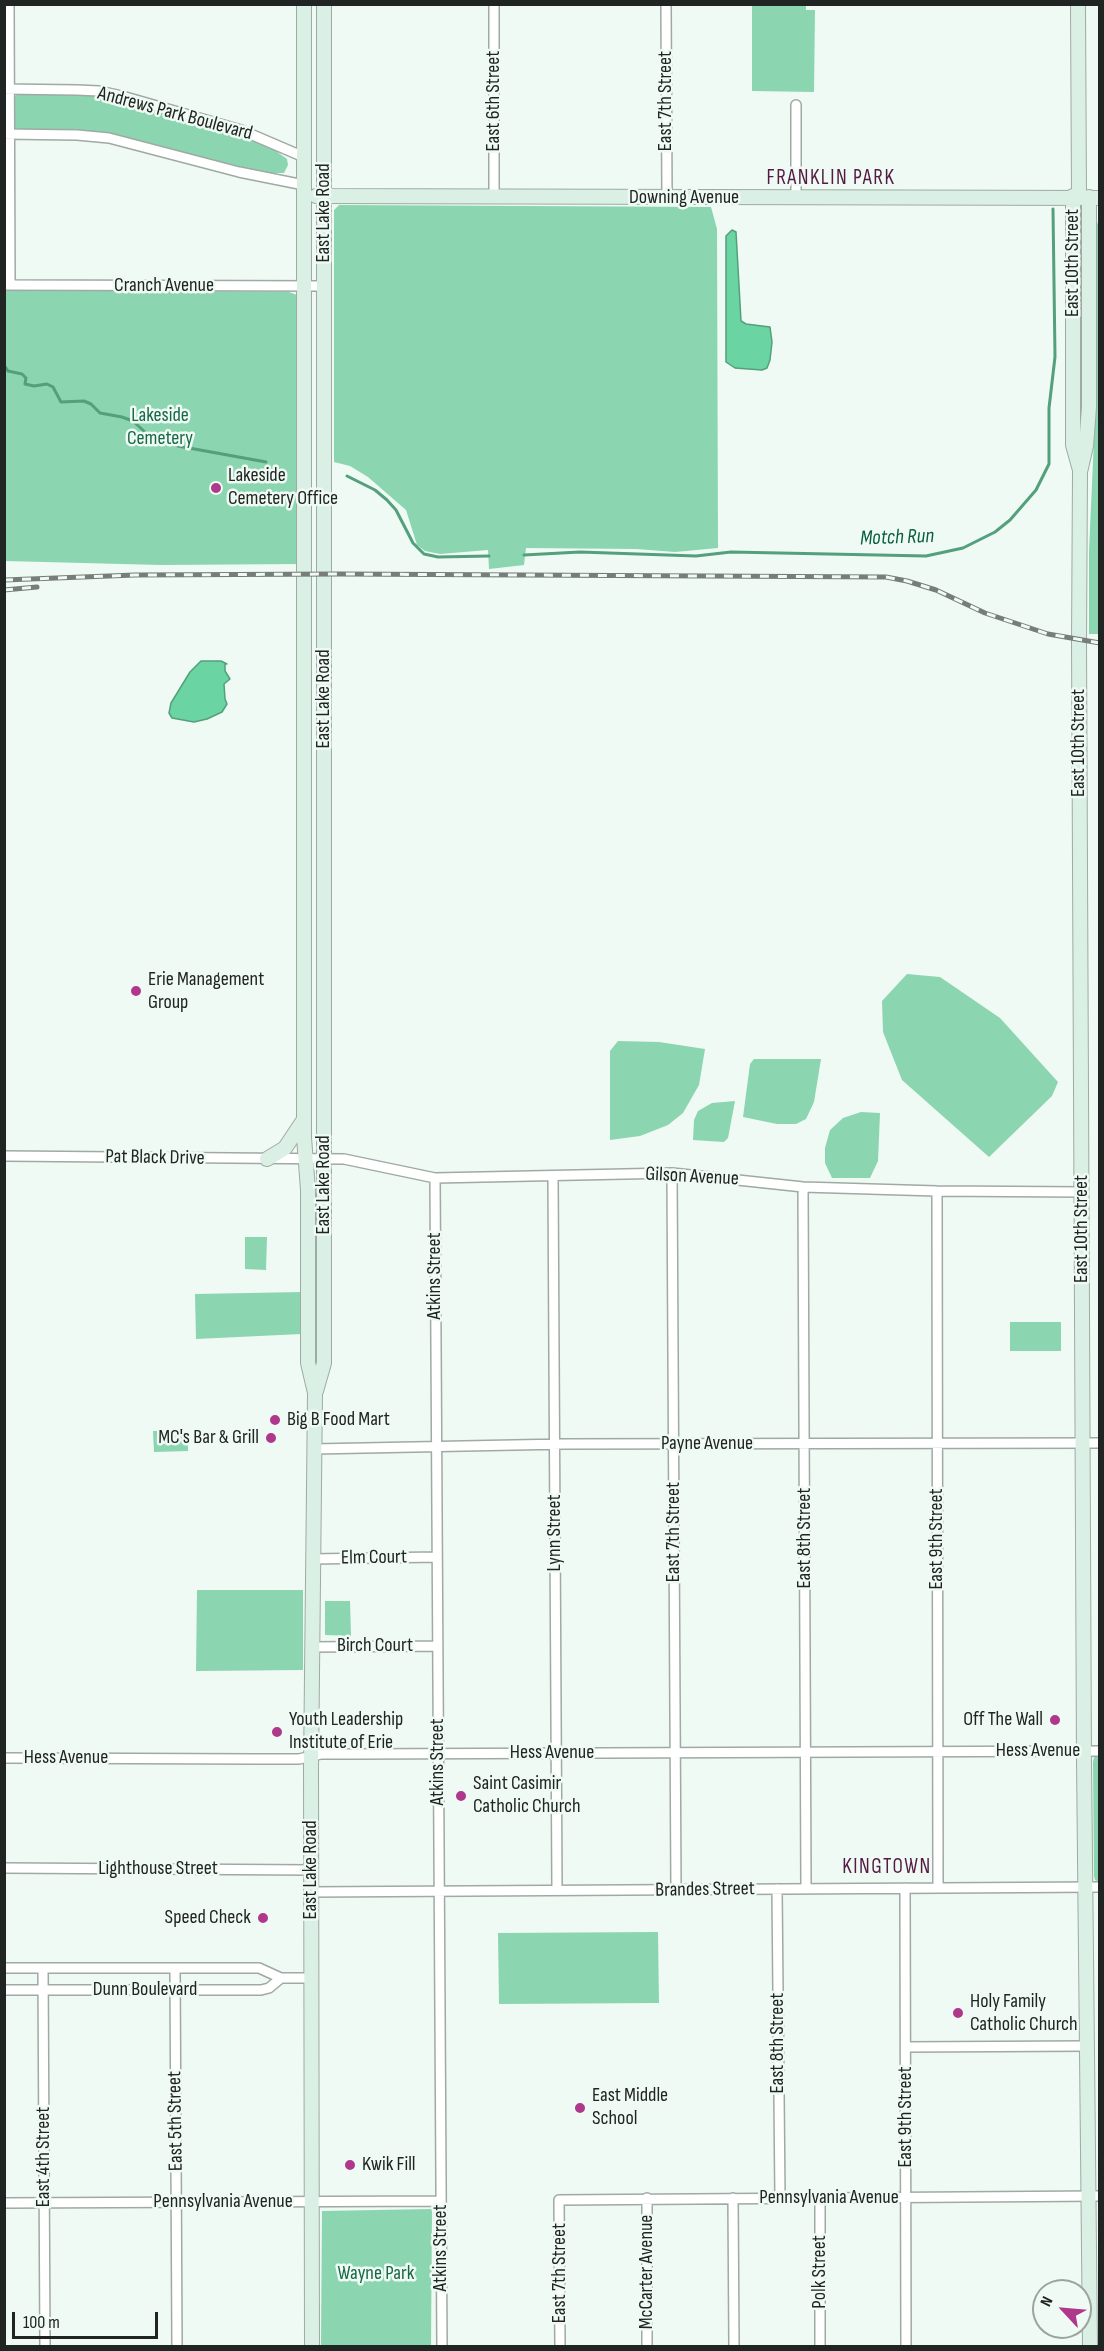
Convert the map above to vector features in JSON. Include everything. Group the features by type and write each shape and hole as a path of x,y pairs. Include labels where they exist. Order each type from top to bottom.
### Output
{"main road":[{"name":"East Lake Road","path":"304,4 304,1160 308,1190 308,1363 315,1393 311,1756 312,2346"},
{"name":"East Lake Road","path":"315,1393 324,1363 324,4"},
{"name":"East 10th Street","path":"1078,4 1089,407 1086,446 1080,472 1079,641 1084,1751 1093,1887 1086,2046 1094,2196 1090,2346"},
{"name":"Downing Avenue","path":"304,191 324,196 1085,197"},
{"path":"267,1159 285,1148 304,1119"}],"street":[{"path":"7,285 9,4"},
{"name":"East 6th Street","path":"494,4 494,197"},
{"name":"East 7th Street","path":"666,4 667,197"},
{"name":"Andrews Park Boulevard","path":"7,89 99,91 122,96 241,130 304,157"},
{"path":"796,105 796,198"},
{"name":"Andrews Park Boulevard","path":"7,134 109,138 270,179 304,191"},
{"name":"Cranch Avenue","path":"7,285 324,286"},
{"name":"Pat Black Drive","path":"4,1156 304,1160"},
{"name":"Gilson Avenue","path":"304,1160 357,1161 435,1178 672,1173 804,1187 1082,1192"},
{"name":"East 7th Street","path":"672,1173 676,1890"},
{"name":"Lynn Street","path":"553,1176 557,1890"},
{"name":"Atkins Street","path":"435,1178 442,2346"},
{"name":"East 8th Street","path":"804,1187 806,1888"},
{"name":"East 9th Street","path":"937,1191 938,1888"},
{"name":"Payne Avenue","path":"314,1449 673,1444 1100,1443"},
{"name":"Elm Court","path":"312,1559 437,1557"},
{"name":"Birch Court","path":"312,1647 437,1646"},
{"name":"Hess Avenue","path":"4,1758 299,1759 311,1756 438,1753 1100,1751"},
{"name":"Lighthouse Street","path":"4,1868 311,1870"},
{"name":"Brandes Street","path":"312,1892 1093,1887"},
{"name":"East 9th Street","path":"905,1888 906,2346"},
{"name":"East 8th Street","path":"777,1889 780,2198"},
{"name":"Dunn Boulevard","path":"4,1968 260,1968 281,1978 312,1978"},
{"name":"East 4th Street","path":"43,1968 45,2346"},
{"name":"East 5th Street","path":"175,1968 177,2346"},
{"name":"Dunn Boulevard","path":"4,1990 261,1990 269,1988 281,1978"},
{"path":"906,2047 1086,2046"},
{"name":"Pennsylvania Avenue","path":"559,2200 1094,2196"},
{"name":"McCarter Avenue","path":"647,2198 647,2346"},
{"path":"733,2198 734,2346"},
{"name":"Polk Street","path":"820,2198 820,2346"},
{"name":"East 7th Street","path":"559,2200 560,2346"},
{"name":"Pennsylvania Avenue","path":"4,2203 441,2201"}],"green space":[{"path":"752,5 806,5 806,10 815,10 814,92 752,91"},
{"path":"75,92 110,97 259,139 287,159 288,165 284,173 266,173 100,132 15,129 14,97 19,93"},
{"path":"339,205 711,207 717,229 718,548 675,552 636,549 526,548 524,565 489,569 488,550 440,554 425,551 417,545 406,510 368,477 350,466 334,462 334,210"},
{"path":"1099,219 1100,634 1089,634 1089,551 1095,417 1095,230"},
{"name":"Lakeside Cemetery","path":"5,289 289,292 297,295 299,564 161,565 5,561"},
{"path":"907,974 940,977 1000,1018 1058,1082 1052,1096 989,1157 902,1080 883,1032 882,1001"},
{"path":"618,1041 659,1042 705,1049 699,1085 683,1113 668,1125 640,1136 610,1140 610,1051"},
{"path":"754,1059 821,1059 814,1102 806,1119 796,1124 777,1124 743,1117 750,1064"},
{"path":"735,1101 728,1138 724,1142 693,1140 694,1120 698,1111 712,1103"},
{"path":"861,1112 880,1113 878,1161 870,1178 832,1178 825,1163 825,1148 830,1130 843,1118"},
{"path":"245,1237 267,1237 266,1270 245,1269"},
{"path":"302,1292 301,1334 196,1339 195,1294"},
{"path":"1010,1322 1061,1322 1061,1351 1010,1351"},
{"path":"153,1431 188,1431 188,1451 154,1452"},
{"path":"197,1590 303,1590 303,1670 196,1671"},
{"path":"325,1601 350,1601 351,1636 325,1635"},
{"path":"1099,1756 1100,1882 1095,1880 1094,1876 1093,1762 1094,1757"},
{"path":"658,1932 659,2003 499,2004 498,1933"},
{"name":"Wayne Park","path":"432,2209 431,2346 321,2346 322,2211"}],"shaded area":[{"path":"732,230 736,232 741,321 746,324 770,327 772,342 770,360 767,368 762,370 735,368 726,362 726,236"},
{"path":"201,661 221,661 227,664 225,664 225,671 230,679 224,684 227,704 222,712 207,719 194,722 172,718 169,713 171,703 190,672"}],"waterway":[{"name":"Motch Run","path":"524,555 580,552 696,556 731,552 926,556 963,548 995,532 1010,520 1036,490 1049,464 1049,408 1055,357 1053,209"},
{"name":"Motch Run","path":"4,365 8,371 22,374 26,378 25,384 34,386 47,384 53,387 61,402 84,401 100,413 133,421 146,433 178,446 266,462"},
{"name":"Motch Run","path":"347,476 375,490 387,500 396,510 413,543 424,554 438,557 489,556"}],"railway":[{"path":"4,580 135,575 340,574 886,577 936,590 985,613 1048,634 1100,643"},
{"path":"4,590 37,587"}],"place":[{"name":"Lakeside Cemetery Office","path":"216,488"},
{"name":"Erie Management Group","path":"136,991"},
{"name":"Big B Food Mart","path":"275,1420"},
{"name":"MC's Bar & Grill","path":"271,1438"},
{"name":"Off The Wall","path":"1055,1720"},
{"name":"Youth Leadership Institute of Erie","path":"277,1732"},
{"name":"Saint Casimir Catholic Church","path":"461,1796"},
{"name":"Speed Check","path":"263,1918"},
{"name":"Holy Family Catholic Church","path":"958,2013"},
{"name":"East Middle School","path":"580,2108"},
{"name":"Kwik Fill","path":"350,2165"}],"district":[{"name":"FRANKLIN PARK","path":"831,179"},
{"name":"KINGTOWN","path":"887,1868"}]}
